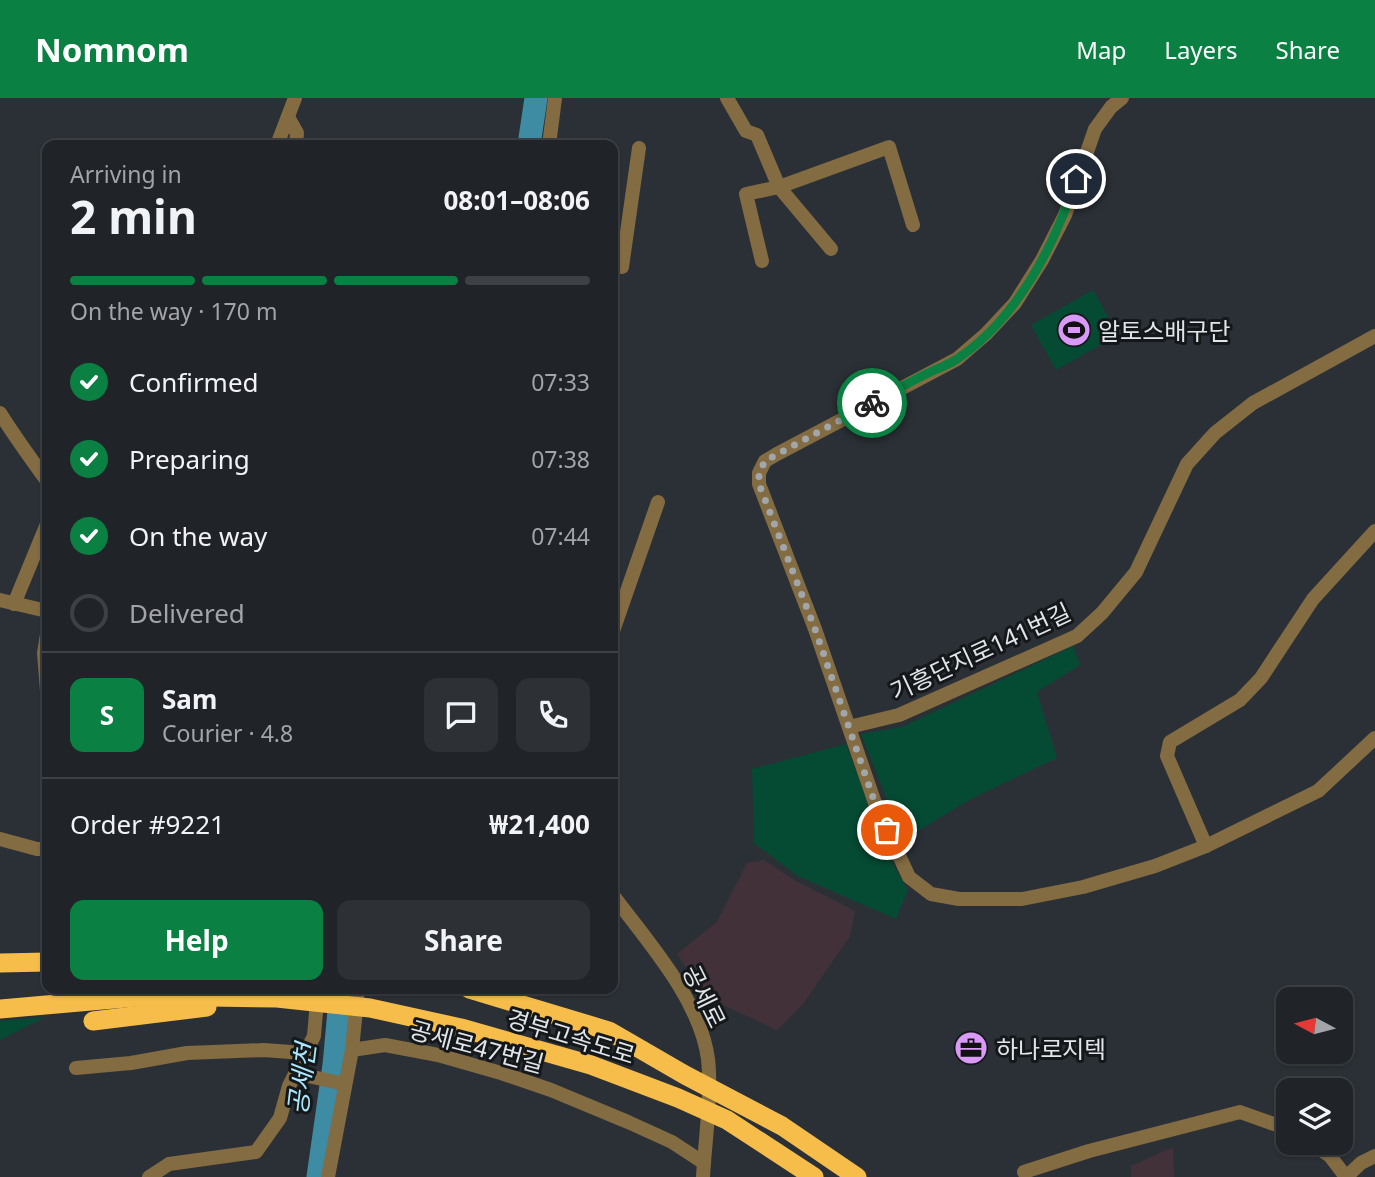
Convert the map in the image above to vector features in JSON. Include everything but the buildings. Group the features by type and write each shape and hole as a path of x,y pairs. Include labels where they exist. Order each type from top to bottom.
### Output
{"highway":[{"path":"0,963 42,962"},
{"name":"경부고속도로","path":"486,994 609,1031 782,1126 856,1177"},
{"name":"경부고속도로","path":"0,1009 148,996 277,998 312,995 461,1028 591,1065 727,1120 814,1177"},
{"path":"93,1021 277,998"}],"street":[{"path":"279,140 295,98"},
{"path":"550,140 555,98"},
{"path":"727,98 746,131 757,135 779,187 831,249"},
{"path":"1122,98 1111,107 1095,129 1065,215 1042,260 1016,303 986,334 957,359 765,461 759,473 759,484 815,629 876,806 909,877 931,894 959,899 1022,899 1083,887 1155,866 1206,846 1318,791 1375,738"},
{"path":"288,117 297,133 296,140"},
{"path":"762,261 746,194 779,187 889,147 913,225"},
{"path":"618,267 622,267 639,148"},
{"name":"기흥단지로141번길","path":"849,727 900,715 1077,636 1102,613 1136,572 1187,464 1215,433 1253,403 1375,336"},
{"path":"0,414 42,473"},
{"path":"618,617 658,502"},
{"path":"1206,846 1167,756 1170,742 1240,700 1261,678 1313,599 1375,531"},
{"path":"42,534 7,602 42,610"},
{"path":"0,839 42,849"},
{"name":"공세로","path":"618,902 670,972 696,1018 708,1059 704,1170"},
{"path":"328,1177 352,1050 358,994"},
{"path":"149,1177 169,1164 256,1152 280,1118 304,1053 314,1036 312,995"},
{"name":"공세로47번길","path":"352,1050 385,1045 438,1055 514,1077 672,1142 704,1170"},
{"path":"76,1068 131,1063 187,1053 264,1050 304,1053"},
{"path":"296,1073 344,1084"},
{"path":"1024,1172 1089,1151 1240,1112 1276,1125"},
{"path":"1329,1155 1346,1177 1361,1163 1375,1156"}],"shaded area":[{"path":"764,860 794,880 855,911 850,936 803,1004 777,1030 706,997 677,954 717,922 747,863"},
{"path":"1173,1147 1174,1177 1131,1177 1131,1166"}],"green space":[{"name":"알토스배구단","path":"1093,290 1118,335 1056,370 1031,325"},
{"path":"1073,646 1080,665 1037,692 1057,758 971,799 903,840 861,734 902,727"},
{"path":"846,744 886,852 908,890 896,919 798,876 754,843 752,769"},
{"path":"45,1017 0,1040 0,1021"}],"waterway":[{"name":"공세천","path":"530,140 536,98"},
{"name":"공세천","path":"318,1177 334,1065 341,994"}],"way so far":[{"path":"872,403 765,461 759,473 759,484 815,629 876,806 887,830"}],"place":[{"name":"알토스배구단","path":"1074,330"},
{"name":"하나로지텍","path":"971,1048"}],"route":[{"path":"872,403 957,359 1016,303 1065,215 1076,179"}]}
